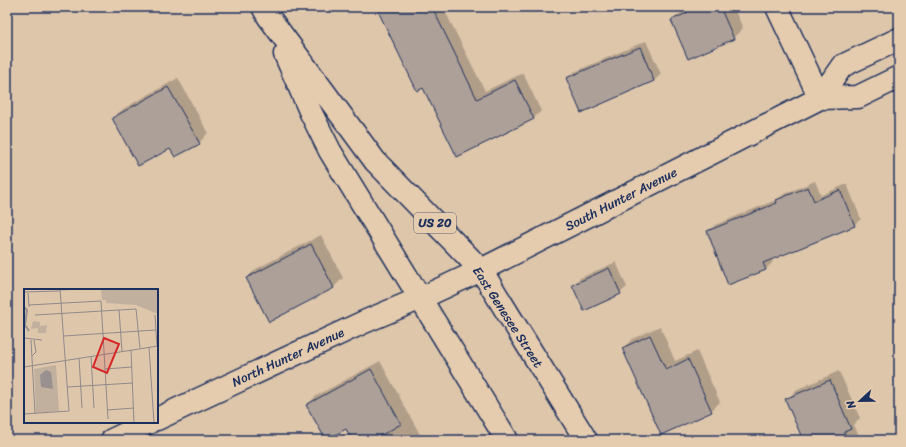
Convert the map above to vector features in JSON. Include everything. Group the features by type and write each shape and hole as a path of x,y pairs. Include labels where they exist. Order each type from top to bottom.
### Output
{"main road":[{"path":"777,7 820,98"},
{"name":"East Genesee Street","path":"265,12 375,161 481,270 586,440"},
{"name":"East Genesee Street","path":"265,12 330,151 507,440"},
{"name":"South Hunter Avenue","path":"820,98 842,66 899,39"},
{"name":"South Hunter Avenue","path":"421,298 481,270 820,98 858,97 899,77"},
{"name":"North Hunter Avenue","path":"158,419 364,322 421,298"},
{"path":"112,440 148,423"}],"building":[{"path":"376,7 432,7 477,99 515,80 534,119 457,157 423,88 417,91"},
{"path":"685,7 720,7 734,39 688,59 671,20 687,13"},
{"path":"640,47 654,81 581,113 566,78"},
{"path":"168,87 200,144 175,157 170,149 138,166 112,118"},
{"path":"808,187 814,201 840,190 855,226 763,263 766,270 728,285 707,231 777,203 776,200"},
{"path":"311,244 334,288 269,322 246,278"},
{"path":"609,268 621,294 584,311 572,285"},
{"path":"650,335 666,370 688,359 712,412 661,435 622,348"},
{"path":"371,369 401,424 373,440 352,440 346,429 326,440 306,405"},
{"path":"830,380 851,429 844,432 847,440 803,440 785,399"}]}
